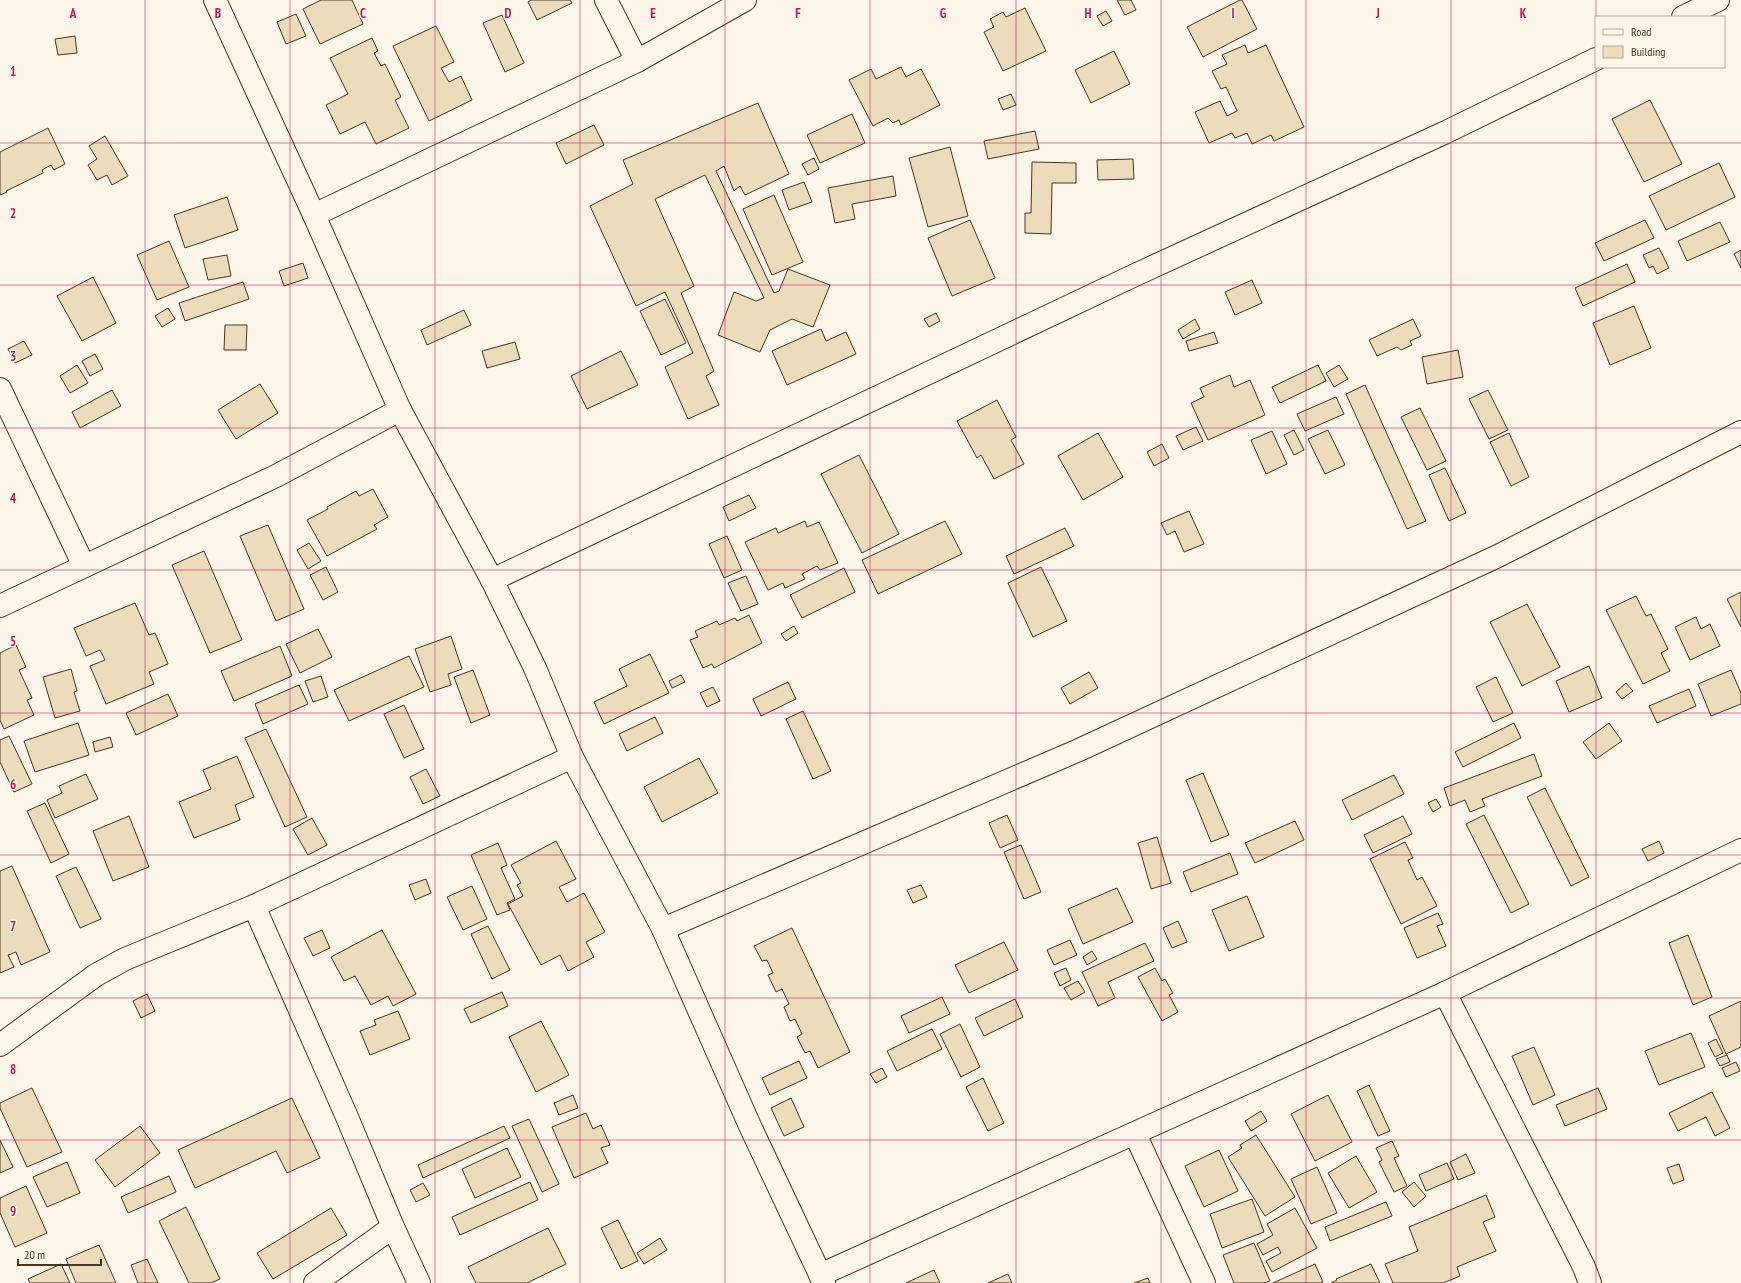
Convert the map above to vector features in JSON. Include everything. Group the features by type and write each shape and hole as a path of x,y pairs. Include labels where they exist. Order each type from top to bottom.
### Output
{"street":[{"path":"215,0 314,215 400,410 492,580 535,668 572,758 663,929 750,1126 822,1279 1445,993 1741,850"},
{"path":"606,0 636,61"},
{"path":"314,215 636,61 745,0"},
{"path":"1685,16 1718,0"},
{"path":"492,580 1135,275 1444,133 1595,59"},
{"path":"0,390 84,566"},
{"path":"0,606 276,476 400,410"},
{"path":"663,929 1101,740 1498,556 1741,432"},
{"path":"0,1045 96,975 125,959 254,906 572,758"},
{"path":"254,906 347,1117 392,1227 419,1283"},
{"path":"1445,993 1584,1267 1590,1283"},
{"path":"1135,1134 1204,1283"},
{"path":"315,1283 392,1227"}],"building":[{"path":"321,0 352,0 363,24 320,44 303,9"},
{"path":"531,0 570,0 572,3 537,20 528,2"},
{"path":"1117,0 1131,0 1136,10 1125,15"},
{"path":"1242,0 1257,29 1203,57 1187,27"},
{"path":"1025,8 1046,51 1003,71 984,32 994,27 990,19 1003,12 1006,17"},
{"path":"1106,11 1112,21 1103,26 1097,16"},
{"path":"296,14 306,36 286,44 277,22"},
{"path":"502,15 524,63 505,72 483,23"},
{"path":"436,26 454,62 441,68 449,82 461,76 472,100 429,121 393,46"},
{"path":"75,36 77,53 58,55 55,39"},
{"path":"372,38 378,51 374,53 381,66 385,64 401,97 395,100 409,128 376,144 365,122 340,134 326,105 348,94 330,58"},
{"path":"1245,45 1248,53 1266,45 1304,127 1274,141 1271,135 1252,144 1247,133 1235,138 1232,133 1209,143 1195,112 1220,101 1227,116 1237,111 1226,87 1221,89 1212,71 1227,64 1222,55"},
{"path":"1114,51 1130,84 1091,103 1075,70"},
{"path":"901,67 906,77 921,69 940,105 901,125 899,120 893,123 888,118 873,126 849,80 871,69 876,79"},
{"path":"1011,94 1016,105 1003,110 998,99"},
{"path":"1650,100 1682,164 1644,182 1612,119"},
{"path":"758,103 789,174 745,195 740,186 734,191 724,166 716,171 774,293 779,291 788,269 830,285 813,327 792,319 770,330 760,352 718,335 734,292 756,301 764,298 705,175 655,199 694,286 681,293 714,371 706,376 719,405 688,419 665,367 693,353 665,292 636,306 590,206 633,184 623,160"},
{"path":"852,114 865,143 820,163 807,135"},
{"path":"594,125 604,145 566,164 556,143"},
{"path":"48,128 65,164 54,170 51,165 42,170 43,173 0,195 0,152"},
{"path":"1035,131 1039,149 988,159 984,141"},
{"path":"105,136 128,176 112,185 107,175 97,180 88,165 97,159 89,146"},
{"path":"950,147 968,216 928,227 909,158"},
{"path":"814,158 819,169 808,175 802,164"},
{"path":"1133,159 1134,179 1098,180 1097,160"},
{"path":"1032,162 1076,163 1076,183 1052,183 1051,234 1025,233 1025,213 1031,213"},
{"path":"1719,163 1735,197 1666,230 1649,196"},
{"path":"893,176 896,196 852,204 855,219 835,223 828,188"},
{"path":"804,182 812,202 789,210 782,190"},
{"path":"774,195 803,262 772,275 743,209"},
{"path":"227,197 238,230 185,248 174,215"},
{"path":"970,220 995,278 952,296 928,238"},
{"path":"1645,220 1654,238 1604,261 1595,243"},
{"path":"1720,222 1730,242 1687,261 1678,241"},
{"path":"169,241 189,287 157,300 137,255"},
{"path":"1659,248 1669,268 1657,274 1653,266 1649,268 1643,255"},
{"path":"1741,250 1741,268 1734,254"},
{"path":"227,255 231,276 208,280 203,259"},
{"path":"303,263 308,278 284,286 279,271"},
{"path":"1627,264 1635,282 1583,306 1575,288"},
{"path":"93,277 116,323 82,341 57,296"},
{"path":"1252,280 1262,303 1235,315 1225,292"},
{"path":"243,282 249,299 185,321 179,303"},
{"path":"665,299 686,343 661,355 640,311"},
{"path":"1634,306 1651,348 1610,365 1593,323"},
{"path":"168,308 175,319 162,327 155,316"},
{"path":"464,310 471,325 427,345 421,330"},
{"path":"936,313 940,321 929,327 924,319"},
{"path":"1195,319 1200,329 1183,339 1178,330"},
{"path":"1413,319 1421,336 1410,341 1412,345 1401,350 1397,347 1377,356 1369,340"},
{"path":"225,325 247,325 246,350 224,350"},
{"path":"821,329 826,341 846,332 856,354 787,385 772,351"},
{"path":"1214,332 1218,343 1189,351 1186,341"},
{"path":"24,341 32,355 15,363 8,349"},
{"path":"515,342 520,359 487,368 482,351"},
{"path":"1458,350 1463,377 1427,384 1422,357"},
{"path":"621,351 638,385 587,409 571,376"},
{"path":"95,354 103,369 90,376 82,361"},
{"path":"77,365 88,383 70,393 60,376"},
{"path":"1318,365 1326,381 1280,403 1272,387"},
{"path":"1339,365 1348,379 1334,387 1326,373"},
{"path":"1230,375 1234,387 1250,380 1265,415 1208,440 1191,403 1204,397 1200,388"},
{"path":"260,384 278,413 236,439 218,410"},
{"path":"1365,385 1426,521 1407,529 1346,394"},
{"path":"112,390 121,406 80,428 72,412"},
{"path":"1488,390 1508,430 1489,439 1469,399"},
{"path":"1336,397 1344,414 1305,431 1297,414"},
{"path":"997,400 1016,437 1011,440 1024,464 994,479 981,455 977,458 957,421"},
{"path":"1420,408 1446,461 1427,470 1401,417"},
{"path":"1196,427 1203,441 1183,450 1176,436"},
{"path":"1294,430 1304,450 1294,455 1284,435"},
{"path":"1328,430 1345,465 1325,474 1308,439"},
{"path":"1272,431 1287,464 1266,474 1251,440"},
{"path":"1098,433 1123,477 1083,500 1058,456"},
{"path":"1509,433 1529,477 1511,486 1490,442"},
{"path":"1162,444 1169,458 1154,466 1147,452"},
{"path":"859,455 899,534 862,553 821,474"},
{"path":"1445,468 1466,513 1449,521 1429,475"},
{"path":"373,489 388,517 374,525 377,529 327,556 307,520 328,509 327,507 356,491 359,496"},
{"path":"749,495 756,508 729,521 723,507"},
{"path":"1189,511 1204,544 1184,552 1175,531 1167,535 1161,523"},
{"path":"805,521 807,527 819,522 838,563 820,570 817,566 802,574 805,579 785,588 783,583 768,590 745,542 776,528 778,533"},
{"path":"945,521 962,554 878,594 862,560"},
{"path":"268,525 304,609 276,621 240,536"},
{"path":"1065,528 1074,546 1014,574 1006,556"},
{"path":"727,536 742,570 724,578 709,544"},
{"path":"309,543 321,561 308,569 297,550"},
{"path":"204,551 242,640 210,653 172,565"},
{"path":"326,567 338,592 323,600 310,575"},
{"path":"1041,567 1067,621 1033,637 1008,583"},
{"path":"844,568 855,592 802,618 790,595"},
{"path":"746,576 758,604 741,611 728,583"},
{"path":"1741,592 1741,627 1727,599"},
{"path":"1636,596 1646,616 1651,614 1668,649 1661,653 1670,671 1643,684 1606,610"},
{"path":"135,603 149,635 155,633 168,664 149,672 154,684 106,704 90,666 105,660 100,650 86,656 74,628"},
{"path":"1527,604 1560,667 1522,686 1490,622"},
{"path":"749,615 762,643 714,668 712,664 703,668 690,640 698,637 695,631 717,621 719,625 735,618 737,621"},
{"path":"1696,617 1701,629 1710,624 1720,646 1690,660 1675,627"},
{"path":"794,626 798,633 786,641 781,634"},
{"path":"318,629 332,657 300,673 286,644"},
{"path":"451,636 462,669 448,674 451,685 430,692 415,649"},
{"path":"16,645 26,667 19,670 32,698 27,700 34,715 4,729 0,720 0,653"},
{"path":"280,646 292,676 234,701 221,671"},
{"path":"650,654 669,693 604,724 594,702 627,686 619,669"},
{"path":"409,656 424,687 349,721 334,690"},
{"path":"1589,666 1602,698 1569,712 1556,681"},
{"path":"71,669 77,691 74,692 80,711 55,718 43,677"},
{"path":"473,670 490,715 471,723 454,677"},
{"path":"1731,670 1741,693 1741,704 1711,716 1698,684"},
{"path":"1089,672 1098,688 1070,704 1061,688"},
{"path":"681,675 685,682 672,688 669,681"},
{"path":"321,676 328,697 313,702 305,681"},
{"path":"1496,677 1513,713 1493,722 1476,687"},
{"path":"788,682 796,699 761,716 753,699"},
{"path":"1626,683 1633,691 1622,699 1616,692"},
{"path":"299,685 308,704 263,724 255,704"},
{"path":"713,687 720,701 707,707 700,693"},
{"path":"1689,689 1696,706 1657,723 1649,706"},
{"path":"168,694 178,716 136,735 126,713"},
{"path":"404,705 424,749 404,758 384,714"},
{"path":"803,711 831,771 813,779 786,719"},
{"path":"655,717 663,733 627,751 619,734"},
{"path":"78,723 89,755 35,772 24,741"},
{"path":"1514,723 1521,738 1463,767 1455,752"},
{"path":"1609,723 1622,741 1596,759 1583,742"},
{"path":"266,729 307,817 285,827 245,738"},
{"path":"9,736 32,784 14,792 0,762 0,740"},
{"path":"110,737 113,747 95,752 93,742"},
{"path":"1534,754 1542,776 1482,799 1485,806 1470,812 1465,800 1450,806 1444,788"},
{"path":"237,756 254,797 235,805 240,820 194,838 179,802 211,789 203,770"},
{"path":"699,758 718,793 662,822 644,787"},
{"path":"426,769 440,796 423,804 410,777"},
{"path":"1203,773 1229,835 1211,842 1186,780"},
{"path":"86,774 98,799 55,818 47,800 62,793 59,786"},
{"path":"1394,775 1404,794 1352,820 1342,800"},
{"path":"1545,788 1589,877 1571,886 1527,797"},
{"path":"1436,799 1441,807 1433,812 1428,803"},
{"path":"45,803 69,854 51,863 27,811"},
{"path":"1007,815 1018,840 1000,848 989,823"},
{"path":"1484,815 1529,904 1511,913 1466,824"},
{"path":"129,816 149,867 113,881 93,831"},
{"path":"1403,816 1412,834 1373,853 1364,835"},
{"path":"312,818 327,845 308,855 293,829"},
{"path":"1295,821 1304,840 1255,863 1245,843"},
{"path":"1157,837 1171,883 1151,889 1138,843"},
{"path":"556,841 576,879 559,887 567,902 584,893 605,932 586,942 594,957 568,971 560,955 541,965 508,904 523,896 517,885 521,883 511,865"},
{"path":"1659,841 1664,853 1648,861 1642,849"},
{"path":"1405,842 1413,858 1408,860 1417,880 1422,877 1437,906 1401,924 1370,859"},
{"path":"498,843 507,865 501,868 515,899 507,903 510,910 497,915 471,855"},
{"path":"1021,845 1041,892 1024,899 1004,852"},
{"path":"1230,853 1238,874 1191,892 1183,872"},
{"path":"12,866 50,952 21,965 16,952 8,955 14,967 0,973 0,871"},
{"path":"76,867 101,919 80,928 56,876"},
{"path":"426,879 431,893 415,900 409,885"},
{"path":"921,885 927,897 913,903 907,890"},
{"path":"472,886 487,919 463,930 447,897"},
{"path":"1117,888 1133,922 1083,944 1068,909"},
{"path":"1247,896 1264,937 1229,951 1212,910"},
{"path":"1438,913 1443,924 1437,926 1446,946 1417,958 1404,928"},
{"path":"1178,921 1187,942 1172,948 1163,928"},
{"path":"488,926 510,970 492,979 471,934"},
{"path":"792,928 850,1052 818,1068 810,1051 805,1053 797,1037 802,1034 795,1019 790,1021 784,1007 789,1004 782,989 776,992 768,975 773,973 767,960 762,961 754,946"},
{"path":"322,930 330,948 313,956 304,938"},
{"path":"382,930 416,994 393,1006 388,996 371,1005 355,976 344,981 331,957"},
{"path":"1688,935 1712,997 1693,1005 1669,943"},
{"path":"1070,940 1077,955 1054,965 1047,950"},
{"path":"1004,942 1018,970 969,993 955,965"},
{"path":"1145,943 1154,961 1108,982 1115,998 1098,1006 1082,972"},
{"path":"1092,951 1097,959 1087,965 1083,957"},
{"path":"1066,968 1071,980 1060,986 1054,973"},
{"path":"1155,968 1162,981 1165,979 1173,993 1169,995 1178,1012 1162,1021 1138,977"},
{"path":"1078,981 1085,992 1071,1000 1064,988"},
{"path":"502,992 508,1006 471,1023 464,1009"},
{"path":"147,994 155,1011 141,1018 133,1001"},
{"path":"942,997 950,1014 909,1033 901,1016"},
{"path":"1015,999 1023,1017 984,1036 975,1018"},
{"path":"1741,1001 1741,1047 1726,1054 1709,1016"},
{"path":"398,1011 410,1039 370,1055 360,1031 376,1025 374,1020"},
{"path":"541,1021 569,1075 536,1092 509,1037"},
{"path":"960,1024 980,1067 961,1077 940,1034"},
{"path":"932,1029 942,1049 897,1071 887,1051"},
{"path":"1691,1033 1705,1067 1659,1085 1645,1051"},
{"path":"1716,1039 1723,1053 1715,1057 1708,1043"},
{"path":"1534,1047 1555,1095 1533,1105 1512,1056"},
{"path":"1727,1055 1730,1062 1720,1066 1716,1059"},
{"path":"799,1061 807,1078 770,1095 762,1078"},
{"path":"1736,1062 1740,1071 1726,1077 1722,1068"},
{"path":"882,1068 887,1077 876,1083 870,1074"},
{"path":"983,1078 1004,1123 988,1131 966,1087"},
{"path":"1369,1085 1390,1131 1378,1136 1357,1091"},
{"path":"32,1088 62,1152 27,1167 0,1108 0,1103"},
{"path":"1598,1088 1607,1109 1565,1126 1556,1105"},
{"path":"1712,1092 1730,1128 1715,1136 1706,1117 1678,1131 1669,1113"},
{"path":"573,1095 578,1108 559,1115 554,1103"},
{"path":"1328,1095 1352,1142 1315,1161 1291,1114"},
{"path":"292,1098 320,1158 287,1173 276,1151 195,1188 178,1150"},
{"path":"791,1098 804,1127 784,1136 771,1108"},
{"path":"1261,1111 1267,1121 1251,1131 1245,1121"},
{"path":"586,1113 593,1129 601,1125 610,1145 601,1148 608,1163 574,1178 552,1127"},
{"path":"529,1119 559,1184 542,1192 512,1126"},
{"path":"140,1126 160,1153 115,1187 95,1160"},
{"path":"504,1126 510,1138 423,1178 418,1165"},
{"path":"1256,1135 1295,1197 1265,1216 1228,1157 1242,1148 1240,1145"},
{"path":"0,1140 13,1167 0,1173"},
{"path":"1392,1141 1399,1156 1394,1158 1407,1186 1394,1192 1379,1162 1382,1160 1376,1148"},
{"path":"507,1148 521,1177 475,1198 462,1169"},
{"path":"1219,1150 1238,1191 1204,1207 1185,1166"},
{"path":"1466,1154 1475,1173 1458,1180 1450,1162"},
{"path":"1356,1156 1377,1192 1349,1208 1328,1173"},
{"path":"67,1162 80,1193 47,1207 33,1177"},
{"path":"1447,1163 1454,1179 1426,1191 1419,1175"},
{"path":"1679,1164 1684,1180 1673,1184 1667,1168"},
{"path":"1317,1167 1337,1213 1311,1224 1291,1179"},
{"path":"169,1176 176,1192 128,1213 121,1197"},
{"path":"530,1182 538,1200 460,1235 452,1217"},
{"path":"1414,1182 1426,1196 1414,1207 1402,1192"},
{"path":"423,1183 430,1195 416,1202 410,1190"},
{"path":"26,1186 47,1233 15,1247 0,1213 0,1198"},
{"path":"1486,1195 1495,1217 1483,1222 1496,1251 1457,1267 1460,1276 1443,1283 1393,1283 1385,1264 1418,1251 1409,1227"},
{"path":"1252,1199 1264,1232 1222,1248 1210,1214"},
{"path":"1386,1202 1392,1216 1330,1241 1325,1227"},
{"path":"186,1207 220,1279 211,1283 189,1283 159,1221"},
{"path":"331,1208 347,1235 273,1279 257,1253"},
{"path":"1295,1208 1317,1248 1272,1272 1266,1261 1281,1253 1278,1247 1263,1255 1257,1244 1273,1235 1267,1224"},
{"path":"618,1220 638,1261 621,1269 601,1228"},
{"path":"548,1228 566,1264 527,1283 476,1283 468,1267"},
{"path":"660,1238 667,1250 644,1264 637,1253"},
{"path":"1254,1243 1270,1281 1264,1283 1234,1283 1223,1255"},
{"path":"99,1245 116,1283 76,1283 66,1259"},
{"path":"147,1259 158,1283 138,1283 131,1265"},
{"path":"61,1264 70,1283 30,1283 28,1279"},
{"path":"1315,1264 1323,1282 1273,1283"},
{"path":"1371,1264 1380,1283 1331,1283 1337,1280 1336,1279"},
{"path":"934,1270 940,1283 906,1283"},
{"path":"1008,1274 1012,1283 988,1283"},
{"path":"1148,1278 1150,1283 1134,1283"}]}
